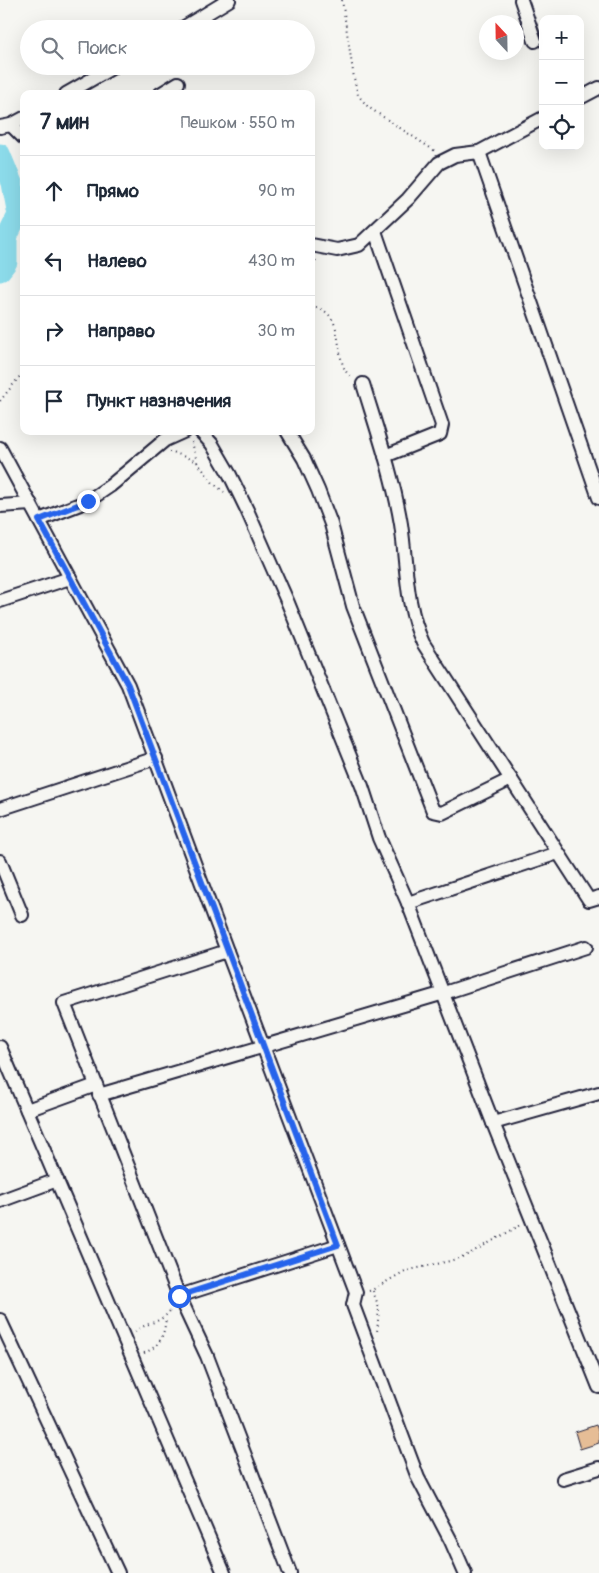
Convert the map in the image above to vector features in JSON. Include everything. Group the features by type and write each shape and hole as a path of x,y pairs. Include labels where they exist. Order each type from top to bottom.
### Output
{"street":[{"path":"196,20 229,0"},
{"path":"521,0 535,41"},
{"path":"73,90 99,75"},
{"path":"167,90 178,83"},
{"path":"584,96 599,88"},
{"path":"5,126 20,120"},
{"path":"315,246 337,250 359,245 408,199 439,163 454,155 479,152 539,120"},
{"path":"5,126 20,135"},
{"path":"479,152 599,498"},
{"path":"375,230 442,425 440,434 385,456"},
{"path":"363,384 385,456 401,524 410,604 416,628 423,643 589,900 599,897"},
{"path":"39,520 88,501 110,486 165,440 188,435"},
{"path":"194,435 212,444 230,475 248,510 285,594 362,786 378,838 408,903 493,1123 599,1387"},
{"path":"289,435 304,459 331,524 353,606 433,811 442,813 510,779"},
{"path":"0,448 128,685 356,1292 353,1305 418,1478 451,1541 465,1573"},
{"path":"0,506 30,504"},
{"path":"0,601 70,578"},
{"path":"0,809 156,758"},
{"path":"408,903 558,853"},
{"path":"1,869 22,915"},
{"path":"27,1110 264,1047 444,993 586,947"},
{"path":"227,951 64,1003 179,1296 207,1356 290,1573"},
{"path":"0,1047 224,1573"},
{"path":"493,1123 599,1092"},
{"path":"0,1201 57,1180"},
{"path":"179,1296 338,1245"},
{"path":"0,1320 118,1573"},
{"path":"563,1479 599,1468"}],"path":[{"path":"342,0 358,95 368,107 447,159"},
{"path":"315,307 329,315 337,331 340,355 349,376 363,384"},
{"path":"0,401 20,376"},
{"path":"192,435 197,462 213,483 227,494"},
{"path":"149,452 173,452 197,462"},
{"path":"356,1292 372,1290 405,1271 450,1262 467,1255 531,1219"},
{"path":"369,1348 377,1334 379,1308 372,1290"},
{"path":"133,1358 149,1351 164,1337 166,1317 179,1296"},
{"path":"126,1341 140,1327 166,1317"}],"building":[{"path":"596,1425 599,1433 599,1443 580,1449 575,1432"}],"waterway":[{"path":"0,154 12,183 18,215 7,237 7,262 0,271"}],"route":[{"path":"88,501 39,520 128,685 338,1245 179,1296"}]}
